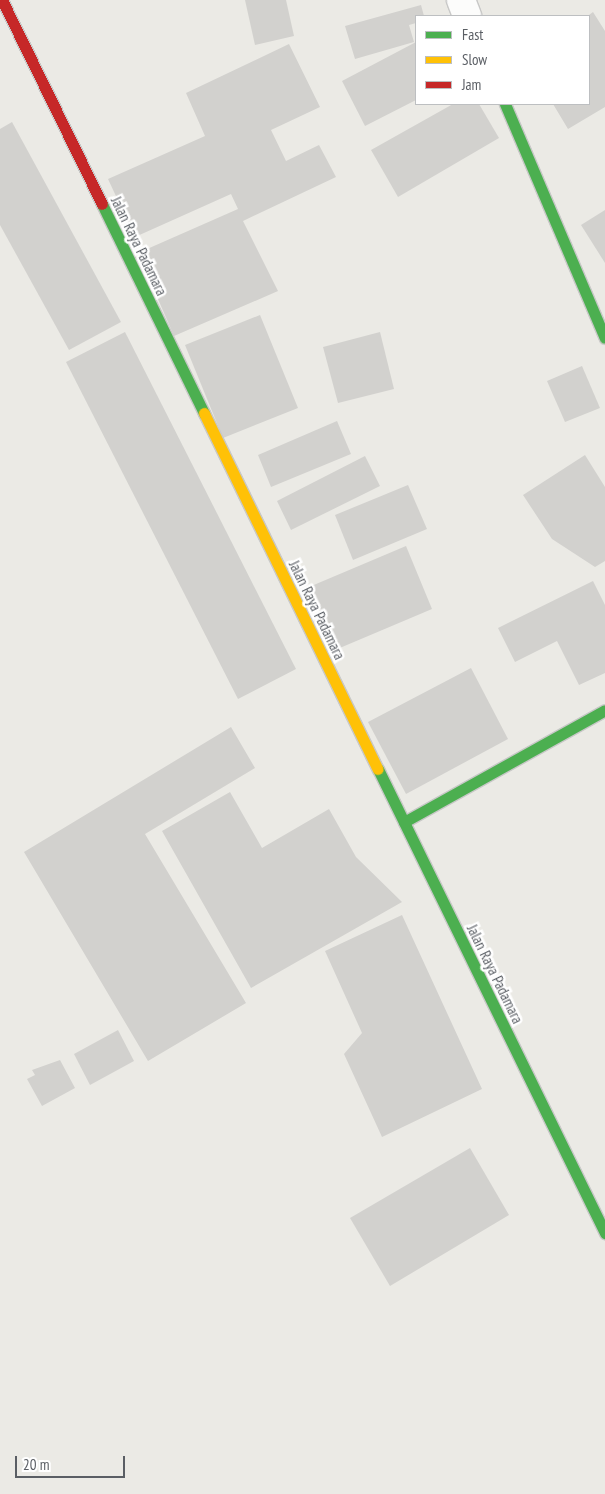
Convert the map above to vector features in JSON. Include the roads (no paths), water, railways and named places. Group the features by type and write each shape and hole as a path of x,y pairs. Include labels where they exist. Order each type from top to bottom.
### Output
{"main road":[{"name":"Jalan Raya Padamara","path":"2,0 605,1233"},
{"path":"505,105 605,338"},
{"path":"404,822 605,710"}],"street":[{"path":"460,0 468,15"}]}
